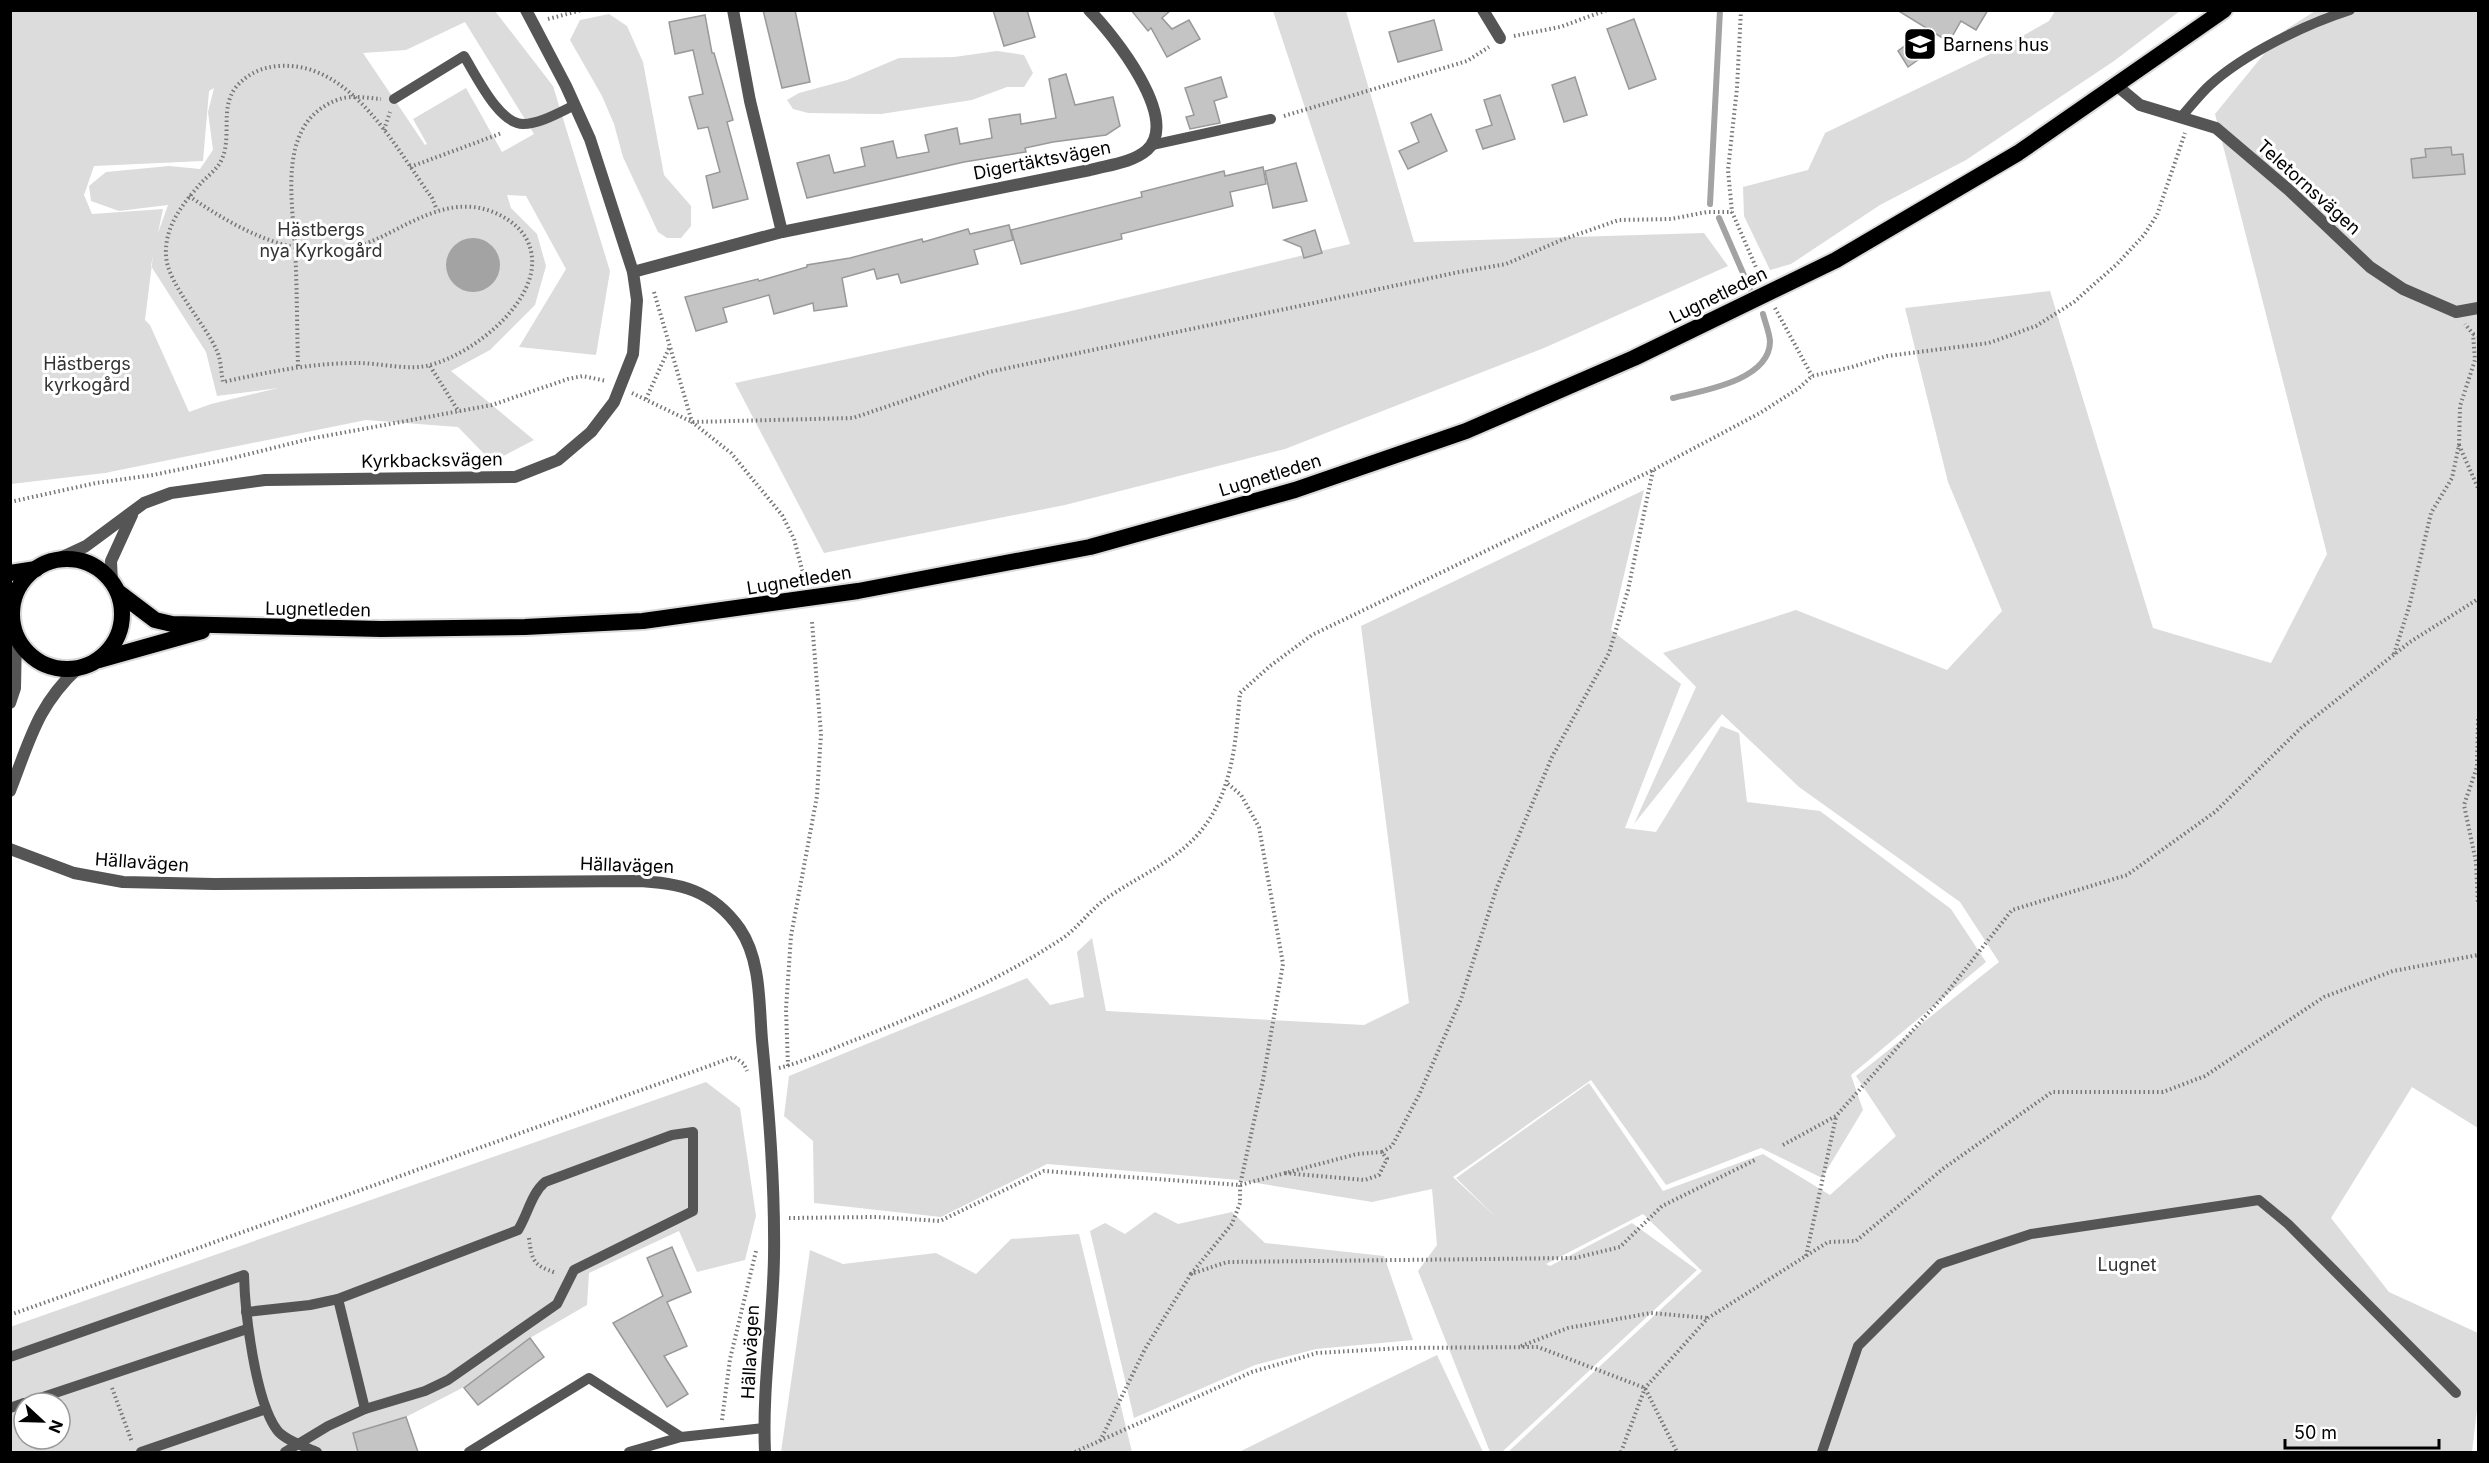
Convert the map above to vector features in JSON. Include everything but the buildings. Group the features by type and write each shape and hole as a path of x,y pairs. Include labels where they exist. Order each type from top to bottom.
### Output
{"highway":[{"name":"Lugnetleden","path":"115,587 155,620 172,624 381,630 525,627 643,621 718,612 858,591 1090,547 1295,490 1466,431 1634,358 1836,260 2018,153 2224,10"},
{"path":"10,573 36,569 56,560 77,560 92,565 115,587 122,614 120,632 113,645 99,660 78,668 57,669 37,661 21,646 13,628 14,597 21,585 36,569"},
{"name":"Lugnetleden","path":"99,660 171,638 221,627"}],"street":[{"name":"Kyrkbacksvägen","path":"56,560 86,546 155,497 171,493 229,483 307,479 498,479 528,474 558,460 577,446 603,417 621,388 636,338 637,300 633,272 590,139 526,10"},
{"path":"733,10 750,101 782,232"},
{"path":"1089,10 1124,52 1151,102 1157,122 1156,136 1152,145"},
{"path":"1483,10 1500,38"},
{"name":"Teletornsvägen","path":"2116,85 2140,105 2217,128 2290,191 2370,267 2403,289 2456,312"},
{"name":"Digertäktsvägen","path":"633,272 782,232 1090,170 1130,160 1152,145"},
{"path":"2456,312 2478,308"},
{"path":"115,587 111,561 134,511"},
{"path":"10,703 15,688 13,628"},
{"path":"10,791 36,722 56,689 78,668"},
{"name":"Hällavägen","path":"10,849 74,873 123,882 214,885 634,880 682,885 714,902 739,928 754,961 773,1146 774,1259 764,1428 765,1452"}],"lane":[{"path":"2185,117 2210,84 2252,56 2284,37 2350,10"},
{"path":"394,99 464,56 502,115 522,124 536,122 575,105"},
{"path":"1152,145 1271,119"},
{"path":"246,1312 310,1305 338,1299 518,1230 528,1214 536,1190 545,1182 672,1135 693,1132 693,1211 574,1270 557,1304 448,1380 425,1391 365,1409 328,1426 285,1452"},
{"path":"1822,1452 1858,1346 1940,1264 2031,1234 2259,1200 2288,1224 2456,1393"},
{"path":"10,1357 243,1275 247,1329 266,1409 278,1432 317,1452"},
{"path":"338,1299 365,1409"},
{"path":"61,1391 247,1329"},
{"path":"469,1452 589,1378 681,1437"},
{"path":"141,1452 266,1409"},
{"path":"629,1452 681,1437 764,1428"}],"path":[{"path":"548,19 582,10"},
{"path":"1271,119 1467,61 1500,38 1560,27 1607,10"},
{"path":"1741,10 1737,88 1728,170 1732,212 1762,282"},
{"path":"189,196 241,229 268,242 295,248 338,249 375,240 437,210 473,207 505,217 525,238 531,254 530,277 521,298 503,322 479,342 430,366 360,363 298,366 223,382 218,353 174,280 166,258 166,236 189,196 220,163 226,148 226,106 235,89 248,74 270,66 294,65 319,70 334,78 356,97 384,131 432,198 437,210"},
{"path":"298,366 295,248 291,199 292,161 296,141 307,122 326,106 342,98 394,99 384,131"},
{"path":"812,622 821,734 817,796 790,945 786,1009 788,1066 953,999 1065,936 1108,897 1158,868 1197,836 1211,816 1227,783 1233,761 1240,693 1291,649 1350,615 1514,539 1653,470 1760,413 1799,388 1812,376 1852,368 1887,356 1989,343 2036,326 2074,302 2117,264 2144,235 2157,215 2172,177 2185,117"},
{"path":"410,167 522,124"},
{"path":"692,422 853,418 988,372 1506,264 1564,239 1619,220 1671,219 1707,212 1732,212"},
{"path":"646,268 692,422"},
{"path":"1774,306 1812,376"},
{"path":"2456,312 2473,334 2478,336"},
{"path":"2393,655 2409,607 2432,513 2452,478 2459,445 2460,406 2475,360 2473,334"},
{"path":"646,399 671,346"},
{"path":"430,366 459,412"},
{"path":"10,502 96,483 218,462 309,439 492,405 584,376 598,377 692,422 731,453 782,515 794,539 804,577"},
{"path":"2459,445 2478,488"},
{"path":"773,1218 876,1217 939,1221 1044,1170 1240,1185 1357,1154 1382,1152 1392,1146 1419,1095 1461,999 1497,887 1552,756 1609,653 1628,591 1653,470"},
{"path":"1784,1145 1836,1116 1948,991 2012,910 2127,875 2214,812 2301,728 2393,655 2478,599"},
{"path":"2478,718 2477,767 2464,805 2476,862 2478,904"},
{"path":"1100,1441 1145,1349 1191,1274 1232,1224 1240,1203 1240,1185 1263,1080 1283,964 1259,827 1241,795 1227,783"},
{"path":"1621,1452 1645,1388 1708,1318 1828,1242 1856,1241 1944,1168 2052,1092 2163,1092 2205,1076 2324,998 2393,971 2478,955"},
{"path":"10,1315 734,1057 744,1064 749,1074"},
{"path":"1806,1256 1836,1116"},
{"path":"1284,1173 1365,1180 1379,1175 1387,1159 1382,1152"},
{"path":"1191,1274 1227,1262 1575,1258 1620,1247 1662,1206 1755,1160"},
{"path":"528,1214 531,1258 540,1268 572,1275"},
{"path":"722,1432 730,1359 758,1246"},
{"path":"1517,1347 1568,1328 1651,1313 1708,1318"},
{"path":"1075,1452 1252,1372 1317,1353 1517,1347 1538,1347 1645,1388 1677,1452"},
{"path":"107,1376 136,1452"}],"green space":[{"path":"10,11 495,11 553,86 610,271 596,355 519,347 566,269 526,196 507,195 511,208 537,234 546,266 535,305 490,350 451,371 534,440 492,462 458,427 366,420 105,473 11,484","holes":["465,22 534,134 502,152 466,88 413,119 427,144 425,145 363,53 406,50","214,88 208,112 213,150 200,169 169,166 106,172 89,186 91,201 119,211 168,205 158,233 163,209 92,214 84,195 94,166 203,161 209,91","152,267 206,352 217,396 278,388 211,404 189,412 150,325 145,320"]},
{"path":"1273,11 1346,11 1414,242 1704,233 1728,266 1544,348 1285,449 1065,505 824,553 735,383 1067,312 1350,244"},
{"path":"2055,11 2180,11 2114,61 1966,160 1880,205 1791,264 1770,270 1744,216 1743,187 1808,170 1825,133 1994,52 2049,21"},
{"name":"Lugnet","path":"2315,11 2478,11 2478,1128 2412,1087 2331,1218 2389,1292 2478,1333 2478,1401 2472,1452 1508,1452 1702,1271 1643,1214 1546,1264 1550,1266 1632,1223 1697,1270 1502,1452 1490,1452 1418,1271 1437,1245 1432,1189 1372,1202 1239,1180 1047,1164 941,1217 814,1203 813,1141 784,1116 789,1076 1027,978 1050,1005 1084,997 1077,952 1092,938 1106,1011 1364,1025 1409,1003 1361,626 1644,490 1611,630 1681,684 1625,828 1656,832 1721,726 1739,733 1747,802 1820,811 1951,909 1986,962 1851,1075 1863,1110 1822,1178 1761,1148 1666,1185 1591,1080 1453,1177 1499,1220 1456,1178 1589,1083 1663,1191 1763,1154 1830,1195 1896,1136 1856,1076 1999,962 1960,902 1799,787 1722,714 1634,824 1696,687 1663,653 1796,610 1947,670 2002,611 1948,482 1905,308 2050,291 2153,628 2271,663 2327,554 2215,114 2282,32"},
{"path":"609,14 627,26 643,62 664,175 691,206 691,226 681,238 667,238 658,232 623,157 614,124 602,96 570,40 580,20"},
{"path":"997,51 1024,55 1033,73 1024,87 1007,87 972,100 881,114 808,113 793,109 787,100 799,93 847,80 899,58 954,57"},
{"path":"706,1082 740,1108 756,1216 745,1260 697,1272 679,1231 589,1273 587,1305 530,1338 464,1387 406,1417 353,1433 358,1452 11,1452 10,1327"},
{"path":"1155,1212 1178,1224 1232,1212 1265,1243 1384,1256 1413,1340 1316,1349 1255,1365 1134,1418 1090,1231 1105,1223 1125,1234"},
{"path":"1079,1234 1132,1452 781,1452 810,1250 843,1264 936,1253 976,1274 1011,1239"},
{"path":"1437,1355 1483,1452 1239,1452"}],"shaded area":[{"path":"468,238 478,238 488,242 496,250 500,265 496,280 488,288 478,292 468,292 458,288 450,280 446,270 446,260 450,250 458,242"}],"waterway":[{"path":"1710,204 1720,10"},
{"path":"1719,218 1750,289"},
{"path":"1673,398 1732,382 1758,366 1767,355 1770,342 1763,314"}],"place":[{"name":"Barnens hus","path":"1920,44"}],"park label":[{"name":"Hästbergs nya Kyrkogård","path":"321,239"},
{"name":"Hästbergs kyrkogård","path":"87,373"}]}
